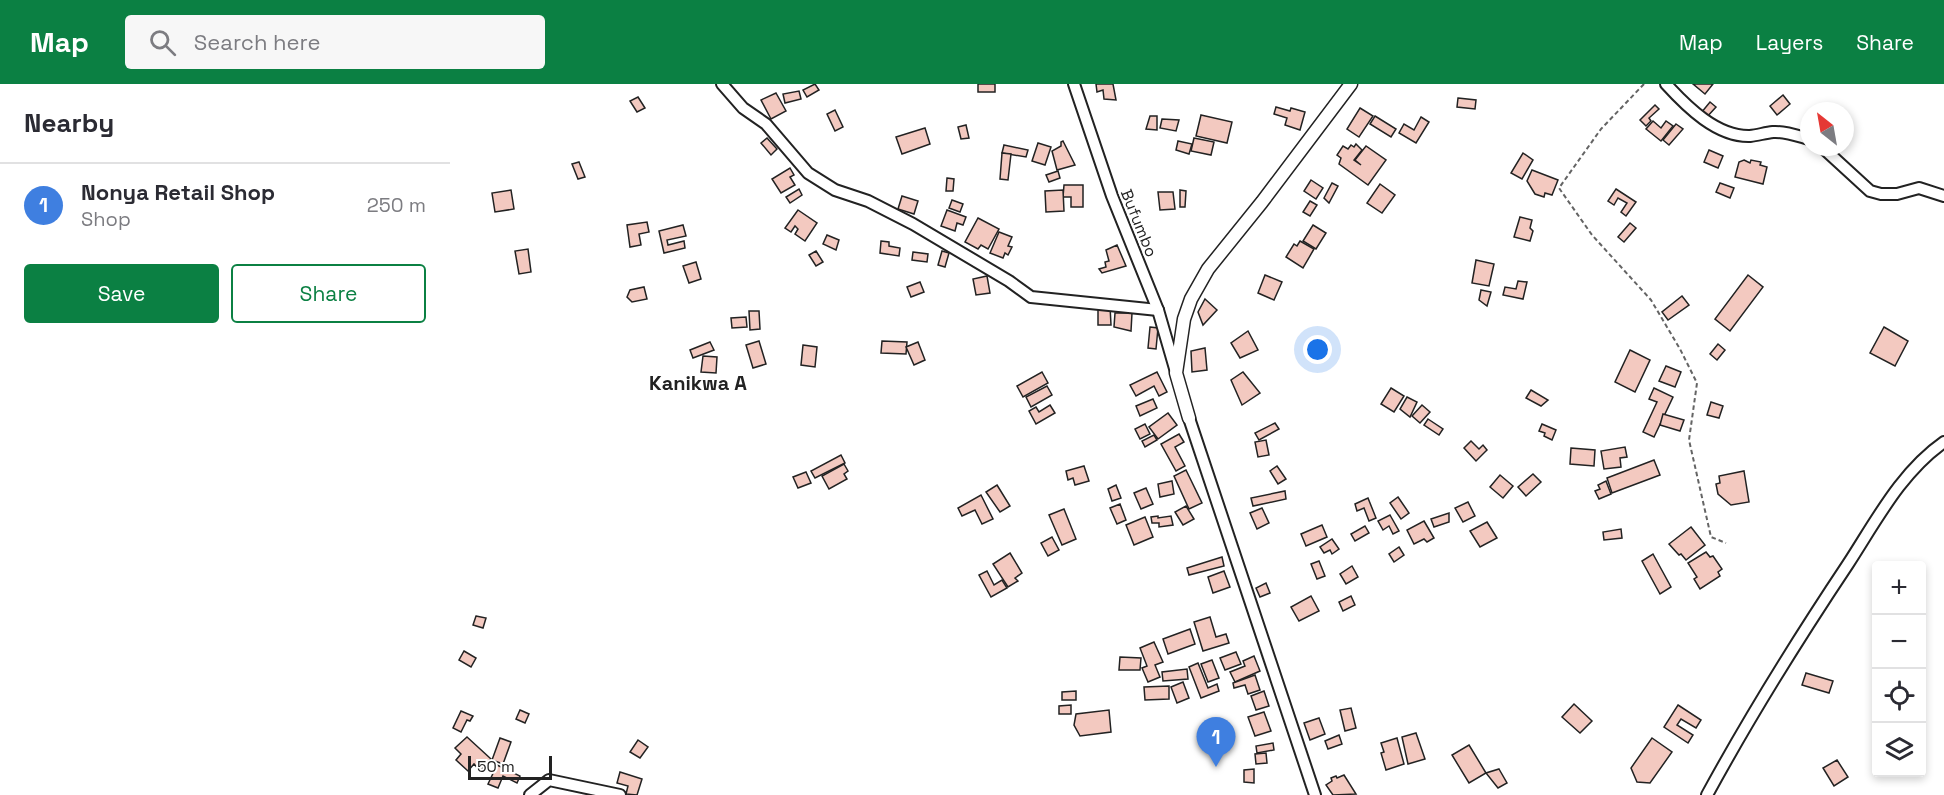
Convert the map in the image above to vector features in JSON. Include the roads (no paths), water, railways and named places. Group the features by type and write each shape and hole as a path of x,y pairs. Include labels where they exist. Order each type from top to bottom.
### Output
{"street":[{"path":"722,84 743,108 766,124 808,173 835,190 868,201 913,224 1009,281 1031,297 1158,310"},
{"name":"Bufumbo","path":"1074,84 1112,196 1158,310 1176,373"},
{"path":"1315,795 1176,373 1184,319 1198,284 1351,84"},
{"path":"1666,84 1689,107 1710,123 1733,134 1749,136 1776,132 1800,137"},
{"path":"1832,156 1870,191 1897,194 1919,188 1944,196"},
{"path":"1707,795 1820,607 1889,501 1916,466 1944,442"},
{"path":"530,795 549,780 620,795"}],"place":[{"name":"Nonya Retail Shop","path":"1216,767"}],"district":[{"name":"Kanikwa A","path":"698,383"}]}
